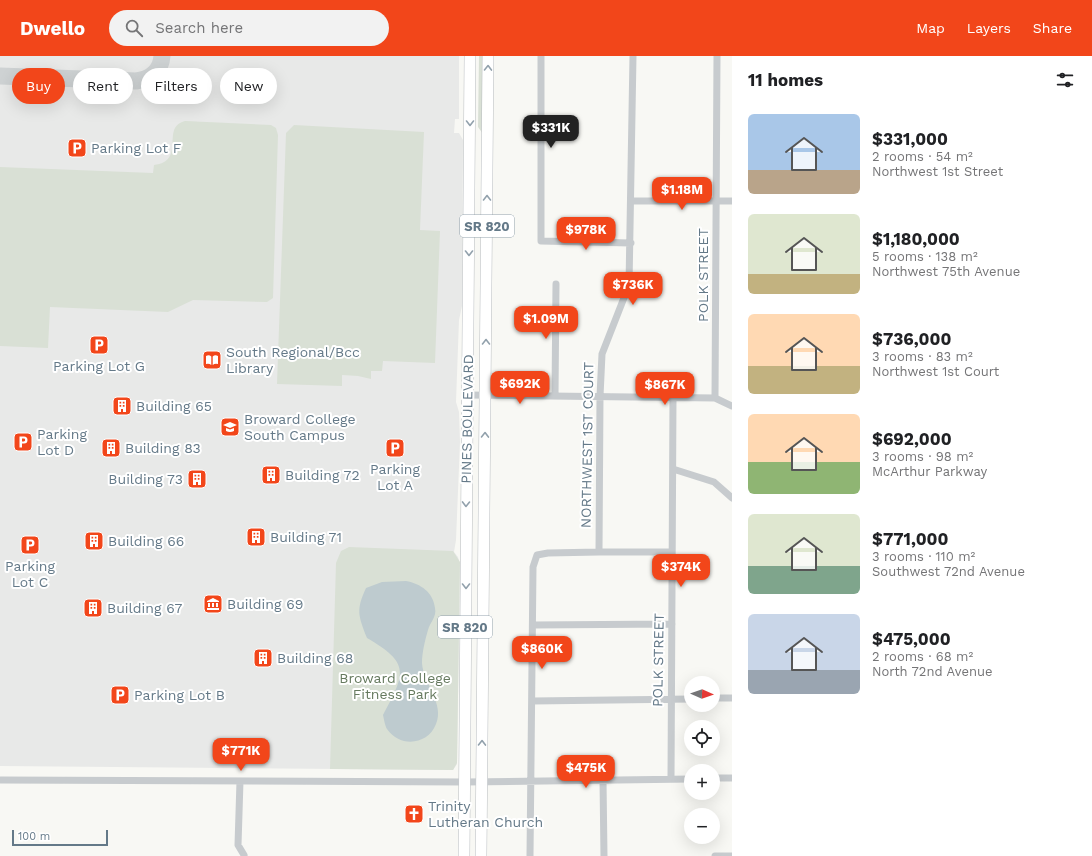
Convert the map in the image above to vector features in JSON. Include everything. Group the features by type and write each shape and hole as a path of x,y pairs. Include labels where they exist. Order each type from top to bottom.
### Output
{"highway":[{"name":"PINES BOULEVARD","path":"465,782 470,56"},
{"name":"PINES BOULEVARD","path":"481,782 486,395 488,56"},
{"path":"466,547 477,553 484,560"},
{"name":"SR 820","path":"464,856 465,782"},
{"name":"SR 820","path":"481,782 481,856"}],"street":[{"path":"541,56 541,241 631,243"},
{"name":"NORTHWEST 1ST COURT","path":"599,552 600,396 602,354 629,285 632,201 633,56"},
{"name":"POLK STREET","path":"716,398 717,56"},
{"path":"632,201 732,201"},
{"path":"555,396 556,284"},
{"path":"468,395 673,396 716,398 732,406"},
{"name":"POLK STREET","path":"670,779 673,396"},
{"path":"673,469 714,482 732,498"},
{"path":"530,856 533,701 533,567 537,555 548,553 672,552"},
{"path":"533,625 672,624"},
{"path":"533,701 684,698"},
{"path":"720,698 732,698"},
{"path":"720,778 732,778"},
{"path":"0,780 481,782 684,779"},
{"path":"603,780 604,856"},
{"path":"240,781 238,845 244,856"},
{"path":"715,856 732,856"}],"shaded area":[{"name":"Broward College South Campus","path":"0,56 459,56 459,119 455,119 454,133 459,133 463,140 462,306 459,320 456,402 459,412 460,442 456,540 454,552 458,557 460,564 457,764 453,770 0,766"},
{"path":"406,581 417,584 429,593 434,602 435,611 426,638 422,663 423,671 436,701 438,716 432,731 427,736 413,742 399,739 386,728 383,715 396,689 400,670 397,662 391,655 367,638 359,613 366,588 382,582"}],"green space":[{"path":"479,56 484,56 483,134 478,127"},
{"path":"185,121 271,125 276,128 278,135 273,298 267,302 193,300 168,312 50,307 48,348 0,346 0,167 153,173 154,165 164,162 169,157 172,151 174,130 178,124"},
{"path":"294,125 424,132 420,230 440,231 435,363 383,361 382,371 371,371 371,379 342,375 342,386 277,384 286,133"},
{"name":"Broward College Fitness Park","path":"349,547 453,551 460,562 457,763 453,770 330,769 336,563 341,551"}],"taxiway":[{"path":"0,76 136,81 151,76 160,66 162,56"}],"place":[{"name":"Parking Lot F","path":"77,148"},
{"name":"Parking Lot G","path":"99,345"},
{"name":"South Regional/Bcc Library","path":"212,360"},
{"name":"Building 65","path":"122,406"},
{"name":"Broward College South Campus","path":"230,427"},
{"name":"Parking Lot D","path":"23,442"},
{"name":"Building 83","path":"111,448"},
{"name":"Parking Lot A","path":"395,448"},
{"name":"Building 72","path":"271,475"},
{"name":"Building 73","path":"197,479"},
{"name":"Building 71","path":"256,537"},
{"name":"Building 66","path":"94,541"},
{"name":"Parking Lot C","path":"30,545"},
{"name":"Building 69","path":"213,604"},
{"name":"Building 67","path":"93,608"},
{"name":"Building 68","path":"263,658"},
{"name":"Parking Lot B","path":"120,695"},
{"name":"Trinity Lutheran Church","path":"414,814"}]}
